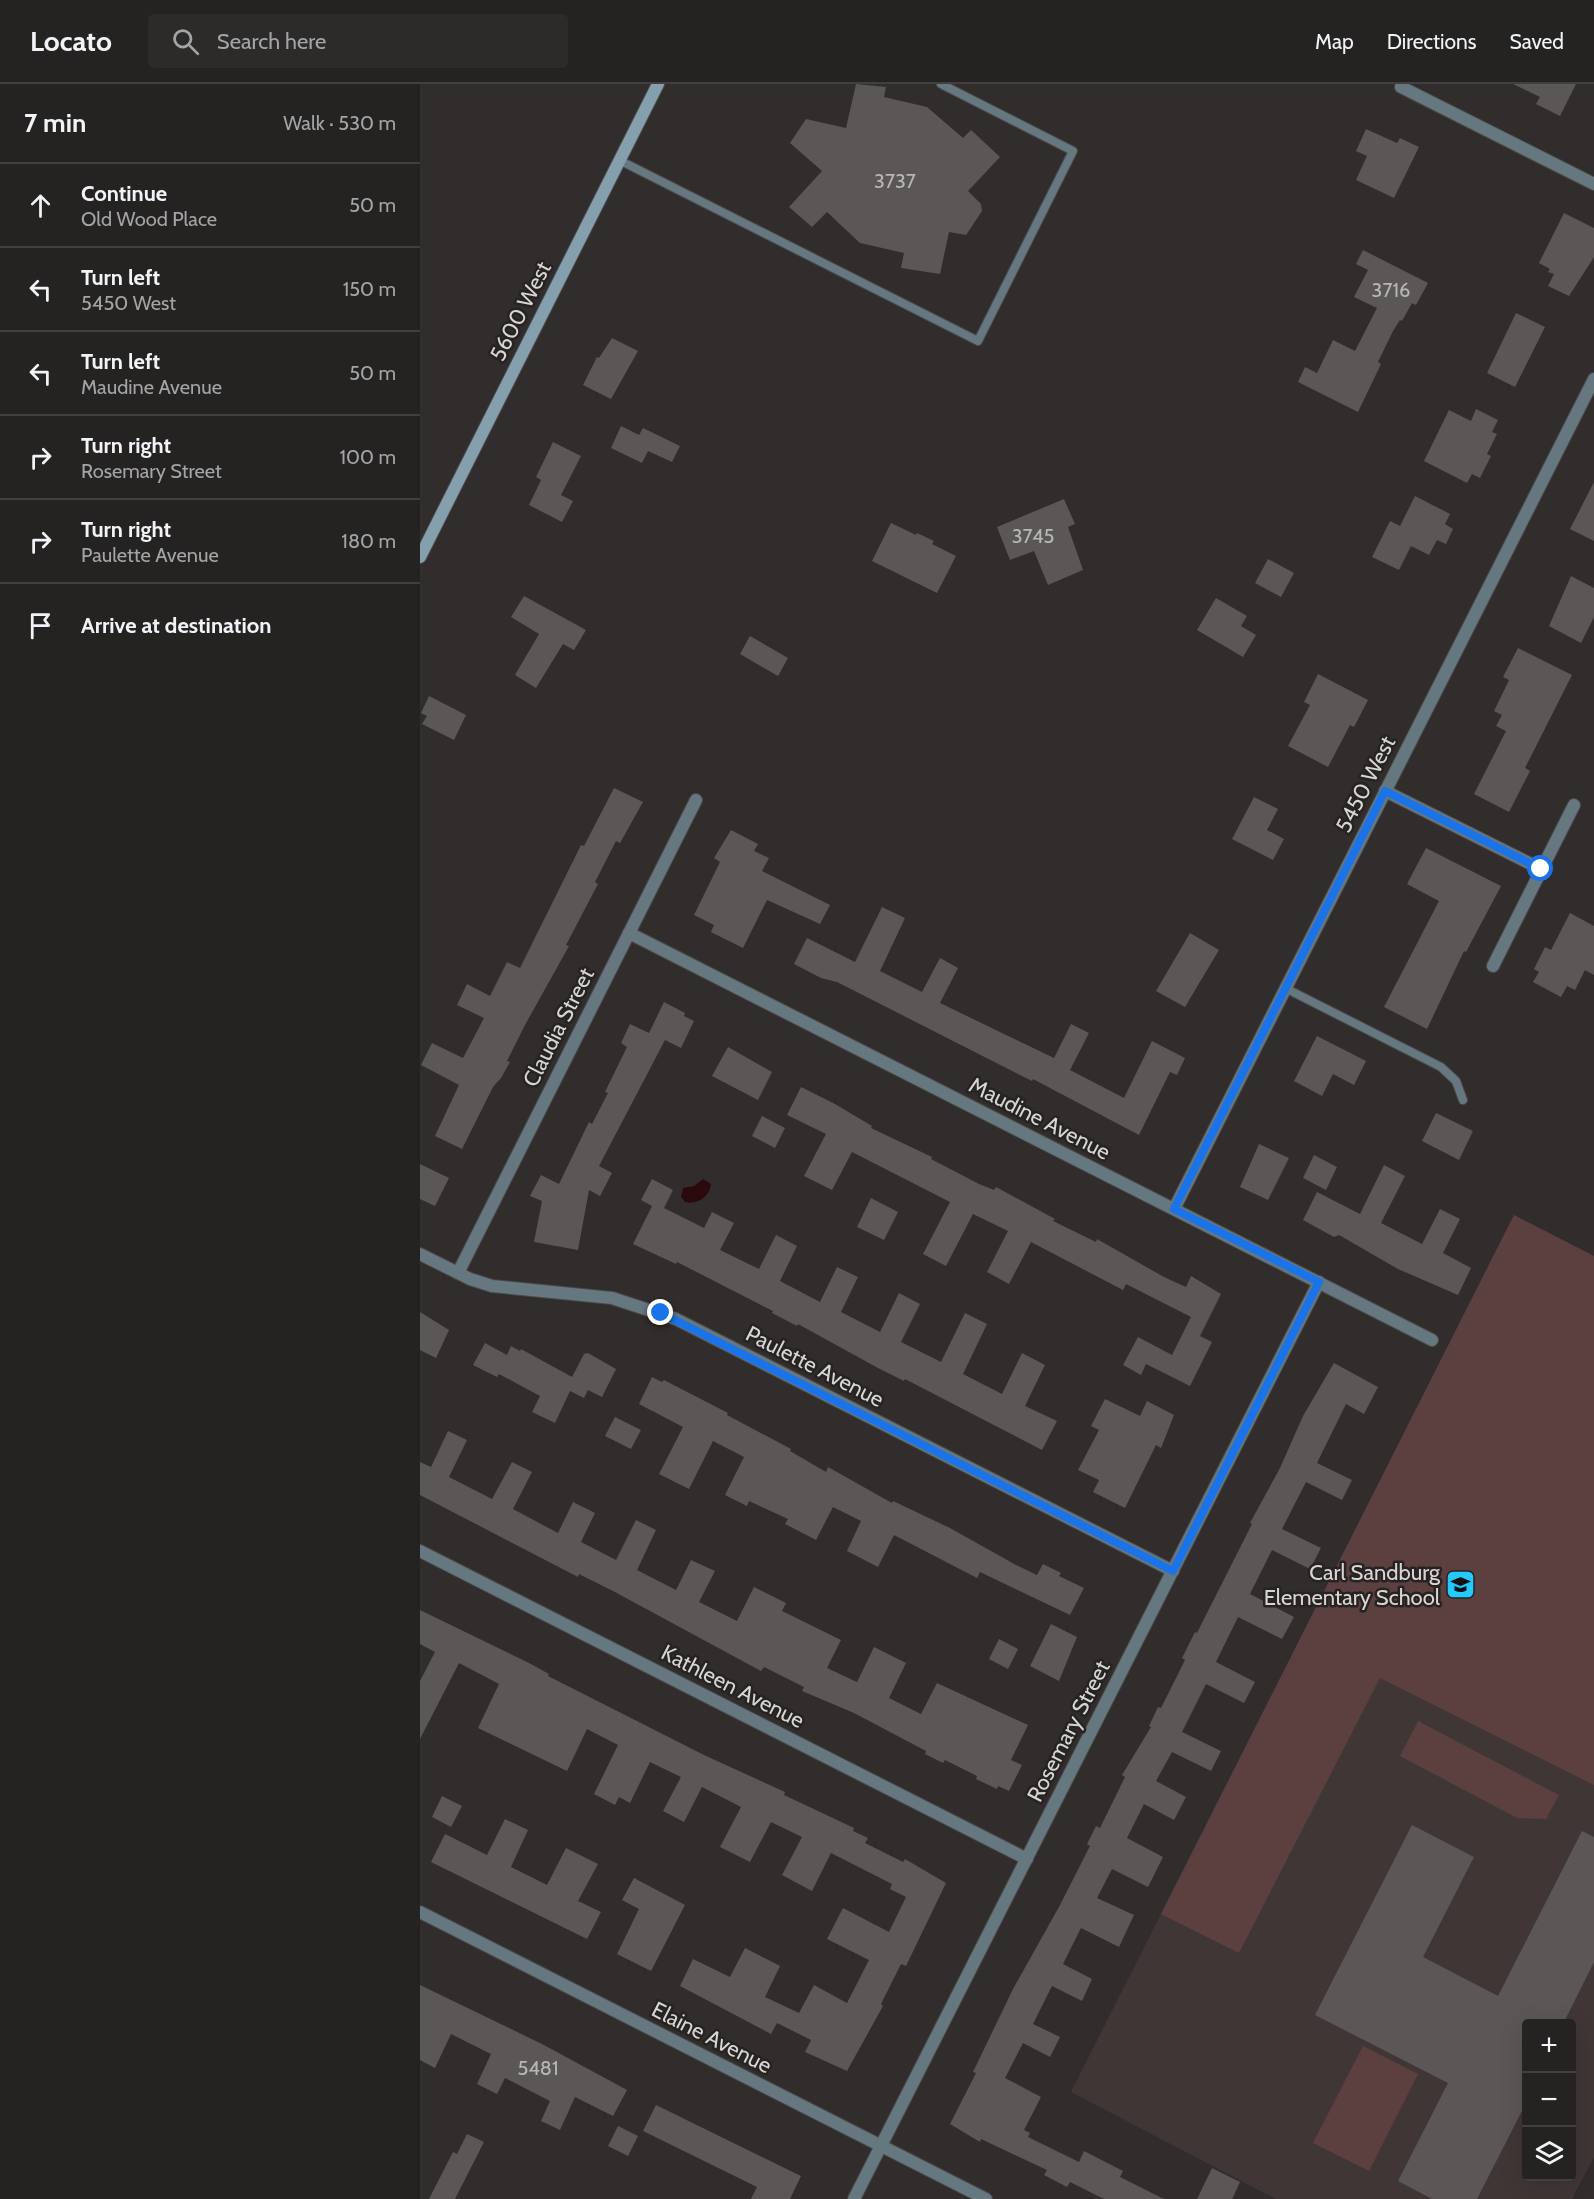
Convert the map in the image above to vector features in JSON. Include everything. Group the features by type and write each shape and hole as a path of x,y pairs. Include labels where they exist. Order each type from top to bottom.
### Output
{"main road":[{"name":"5600 West","path":"420,557 658,84"}],"street":[{"path":"1401,87 1594,184"},
{"name":"5450 West","path":"1174,1209 1594,379"},
{"path":"1385,791 1541,869"},
{"name":"Claudia Street","path":"459,1273 696,800"},
{"path":"1493,966 1574,805"},
{"name":"Maudine Avenue","path":"629,933 1432,1340"},
{"name":"Paulette Avenue","path":"420,1254 492,1286 612,1298 676,1319 1173,1571"},
{"name":"Rosemary Street","path":"854,2199 1319,1282"},
{"name":"Kathleen Avenue","path":"420,1551 1027,1859"},
{"name":"Elaine Avenue","path":"420,1912 986,2199"}],"lane":[{"path":"620,160 978,341 1073,151 940,84"},
{"path":"1285,988 1442,1067 1456,1082 1463,1100"}],"shaded area":[{"path":"703,1179 711,1184 708,1193 702,1199 690,1203 685,1202 681,1197 683,1188 694,1186"},
{"name":"Carl Sandburg Elementary School","path":"1514,1215 1594,1256 1594,2157 1572,2199 1276,2199 1071,2092"},
{"path":"1514,1215 1594,1256 1594,1785 1380,1678 1239,1953 1161,1914"},
{"path":"1418,1721 1559,1795 1546,1819 1517,1818 1400,1756"},
{"path":"1363,2046 1418,2074 1369,2171 1313,2143"}],"building":[{"path":"856,84 886,87 884,97 927,107 963,138 971,130 1000,157 968,191 981,204 982,211 966,235 949,232 940,274 901,268 904,253 860,243 827,212 812,227 789,207 822,171 790,143 806,119 846,128"},
{"path":"1513,84 1576,84 1560,116 1536,104 1540,97"},
{"path":"1366,129 1397,143 1400,138 1419,147 1394,198 1356,180 1367,156 1356,151"},
{"path":"1564,213 1594,228 1594,257 1569,296 1548,286 1554,274 1548,272 1550,269 1539,263"},
{"path":"1363,250 1428,283 1416,305 1412,303 1402,321 1400,320 1393,331 1378,362 1381,364 1358,412 1298,382 1305,367 1317,373 1333,340 1355,351 1377,308 1354,297 1368,270 1356,264"},
{"path":"1516,313 1545,327 1515,387 1487,373"},
{"path":"612,338 638,351 611,399 583,385 597,357 599,358"},
{"path":"1476,409 1498,420 1492,432 1497,434 1487,454 1491,456 1480,478 1472,474 1467,483 1424,461 1449,410 1471,421"},
{"path":"621,426 639,435 643,428 680,446 672,462 648,451 642,463 611,448"},
{"path":"553,442 581,456 561,495 573,501 562,522 529,505 541,480 536,477"},
{"path":"1594,482 1594,541 1570,529"},
{"path":"1415,496 1450,514 1445,524 1453,529 1446,544 1437,540 1429,555 1411,546 1399,570 1372,557 1390,521 1400,526"},
{"path":"1064,499 1075,524 1068,527 1083,570 1048,585 1034,551 1010,560 997,527"},
{"path":"891,523 934,541 932,544 956,556 937,593 872,561"},
{"path":"1268,559 1294,573 1281,597 1255,583"},
{"path":"1571,576 1594,588 1594,617 1581,643 1549,626"},
{"path":"524,596 586,630 574,650 563,644 536,688 515,675 539,634 511,617"},
{"path":"1216,598 1247,616 1241,626 1256,635 1243,657 1197,630"},
{"path":"750,636 788,658 778,676 740,654"},
{"path":"1518,648 1572,675 1525,768 1530,771 1509,812 1474,794 1506,731 1496,726 1502,715 1494,711 1509,680 1503,677"},
{"path":"1318,674 1368,700 1354,727 1350,725 1328,767 1288,746 1310,705 1304,702"},
{"path":"429,696 466,715 454,740 422,724 427,716 421,713"},
{"path":"614,788 643,802 620,843 616,841 595,882 598,884 566,945 569,946 525,1025 507,1061 510,1062 493,1087 462,1149 435,1136 459,1085 421,1065 432,1043 463,1058 484,1018 457,1005 467,984 490,996 507,962 520,968 581,845 584,846"},
{"path":"1254,797 1278,809 1267,830 1284,839 1273,860 1232,839"},
{"path":"731,830 758,844 754,851 769,858 762,871 830,905 820,924 767,900 743,948 711,932 714,925 694,915 720,862 714,858"},
{"path":"1426,848 1501,886 1466,952 1464,951 1427,1029 1384,1007 1439,901 1407,884"},
{"path":"882,907 905,918 880,971 922,992 940,958 958,968 940,1003 1054,1058 1071,1024 1089,1033 1070,1070 1124,1098 1152,1041 1185,1058 1177,1075 1170,1072 1139,1135 1033,1079 1032,1081 837,982 821,978 794,964 807,938 855,962"},
{"path":"1570,913 1594,926 1594,975 1585,970 1575,990 1567,986 1561,997 1533,982 1539,972 1534,969 1545,947 1551,950"},
{"path":"1190,933 1219,950 1185,1007 1156,991"},
{"path":"664,1002 685,1013 684,1016 694,1021 681,1048 665,1040 599,1166 612,1173 600,1196 589,1190 578,1250 534,1242 542,1201 530,1196 541,1175 559,1184 589,1122 592,1124 608,1093 605,1092 627,1047 621,1043 630,1024 649,1033"},
{"path":"1317,1036 1366,1061 1354,1085 1333,1074 1322,1096 1294,1081"},
{"path":"728,1047 772,1072 758,1100 712,1076"},
{"path":"801,1087 835,1104 872,1126 871,1128 932,1157 931,1159 979,1184 994,1190 996,1187 1055,1219 1053,1221 1096,1242 1097,1239 1164,1277 1186,1287 1191,1276 1221,1294 1200,1336 1212,1342 1190,1386 1146,1364 1141,1375 1123,1365 1138,1337 1172,1355 1191,1317 1126,1284 1123,1290 1031,1242 1009,1284 987,1272 1008,1231 973,1214 946,1266 923,1254 950,1202 852,1152 832,1190 804,1176 826,1134 787,1115"},
{"path":"1436,1113 1473,1131 1459,1160 1422,1141"},
{"path":"762,1116 785,1128 775,1148 752,1136"},
{"path":"1259,1144 1289,1158 1268,1200 1240,1187"},
{"path":"1314,1155 1337,1167 1326,1190 1303,1178"},
{"path":"420,1164 449,1178 435,1206 420,1199"},
{"path":"1384,1165 1405,1176 1381,1223 1422,1244 1440,1209 1460,1219 1443,1253 1471,1268 1458,1295 1398,1269 1339,1235 1334,1237 1303,1220 1317,1192 1360,1214"},
{"path":"652,1179 673,1190 664,1208 704,1228 712,1212 734,1223 720,1250 759,1269 776,1235 797,1246 780,1281 820,1302 837,1267 858,1277 841,1312 880,1332 899,1293 920,1304 901,1342 941,1362 965,1313 987,1324 963,1374 1002,1394 1022,1353 1045,1365 1025,1406 1057,1421 1042,1450 905,1379 904,1381 878,1368 677,1262 676,1264 633,1244 652,1206 641,1200"},
{"path":"871,1198 898,1212 884,1240 857,1227"},
{"path":"420,1312 449,1330 436,1358 420,1350"},
{"path":"485,1343 507,1355 511,1346 520,1351 521,1349 572,1377 584,1354 588,1353 616,1369 602,1397 588,1390 584,1398 570,1391 555,1423 532,1412 540,1396 499,1374 497,1377 473,1365"},
{"path":"1334,1363 1378,1387 1364,1414 1346,1404 1317,1463 1352,1480 1342,1500 1306,1482 1282,1529 1321,1548 1310,1569 1272,1550 1250,1594 1294,1617 1282,1639 1238,1617 1216,1662 1255,1682 1244,1703 1206,1684 1182,1732 1221,1751 1211,1771 1172,1752 1156,1781 1186,1797 1174,1820 1144,1804 1127,1838 1163,1857 1148,1887 1112,1869 1097,1898 1134,1915 1119,1947 1081,1928 1063,1964 1092,1979 1082,2001 1052,1986 1033,2024 1060,2037 1050,2057 1023,2043 1005,2078 1041,2097 1024,2130 1030,2133 1028,2137 1079,2162 1084,2151 1123,2171 1120,2177 1164,2199 1104,2199 1070,2182 1067,2187 1044,2175 1047,2170 981,2139 980,2142 950,2124 976,2073 973,2072 1013,1989 1060,1905 1090,1846 1087,1844 1096,1826 1100,1828 1125,1777 1122,1775 1151,1727 1149,1726 1158,1707 1161,1708 1185,1660 1182,1658 1195,1632 1197,1633 1252,1524 1250,1523 1280,1468 1303,1416"},
{"path":"652,1377 662,1382 664,1380 728,1413 727,1415 791,1449 790,1451 826,1472 828,1467 892,1503 893,1501 950,1528 1016,1565 1037,1575 1043,1564 1061,1573 1059,1576 1084,1588 1070,1615 980,1572 977,1578 894,1535 878,1567 847,1551 861,1521 833,1507 816,1540 785,1524 788,1519 749,1501 747,1506 725,1495 744,1457 713,1441 689,1489 659,1474 683,1427 639,1404"},
{"path":"1105,1399 1140,1416 1147,1401 1174,1415 1161,1448 1156,1445 1125,1508 1093,1492 1099,1480 1078,1470 1099,1430 1091,1426"},
{"path":"615,1417 641,1430 631,1449 605,1436"},
{"path":"448,1431 467,1440 449,1477 492,1499 512,1462 532,1472 513,1509 558,1533 573,1502 595,1513 581,1542 616,1560 636,1520 656,1530 637,1570 676,1590 691,1560 715,1571 699,1602 737,1621 754,1587 786,1603 782,1611 841,1640 827,1668 857,1682 874,1647 906,1663 889,1698 921,1714 937,1683 1028,1725 1011,1760 1022,1765 1009,1791 998,1786 997,1789 945,1760 943,1763 925,1754 926,1751 854,1713 802,1691 804,1687 764,1667 761,1671 613,1591 579,1574 578,1577 420,1495 420,1462 431,1467"},
{"path":"420,1610 531,1664 549,1674 548,1676 704,1755 785,1792 784,1795 854,1828 853,1831 868,1838 865,1843 903,1862 905,1859 946,1883 906,1966 901,1964 881,2004 883,2006 847,2071 805,2052 811,2040 777,2023 771,2034 680,1986 693,1959 730,1977 745,1948 780,1966 765,1997 799,2013 814,1985 847,2003 869,1960 827,1939 843,1908 889,1932 906,1897 890,1889 892,1884 831,1853 812,1891 782,1875 802,1837 771,1822 750,1862 720,1847 741,1807 702,1787 684,1822 663,1811 681,1777 650,1762 630,1803 619,1797 615,1805 594,1794 618,1745 587,1729 567,1771 478,1728 499,1684 459,1663 420,1739 420,1681 435,1652 420,1644"},
{"path":"1051,1624 1077,1637 1059,1681 1030,1666"},
{"path":"999,1639 1018,1649 1008,1669 989,1659"},
{"path":"442,1796 462,1806 451,1827 432,1817"},
{"path":"505,1819 528,1830 511,1867 547,1885 566,1848 598,1864 578,1901 601,1912 587,1939 431,1862 445,1834 487,1855"},
{"path":"1412,1825 1474,1857 1423,1957 1498,1996 1582,1831 1594,1837 1594,1962 1566,2019 1522,2019 1522,2111 1477,2199 1432,2199 1398,2181 1448,2083 1315,2015"},
{"path":"634,1878 685,1905 651,1971 617,1954 639,1909 622,1900"},
{"path":"420,1985 542,2044 627,2090 613,2116 575,2097 560,2130 541,2121 550,2101 505,2078 497,2094 477,2084 491,2054 451,2034 435,2068 420,2060"},
{"path":"656,2105 801,2176 790,2199 751,2199 757,2187 643,2131"},
{"path":"618,2126 638,2136 628,2156 608,2146"},
{"path":"467,2134 484,2142 455,2199 429,2199 453,2152 457,2154"},
{"path":"1212,2168 1240,2182 1232,2199 1197,2199"}],"place":[{"name":"Carl Sandburg Elementary School","path":"1461,1585"}],"route":[{"path":"661,1313 1173,1571 1319,1282 1174,1209 1385,791 1541,869"}]}
